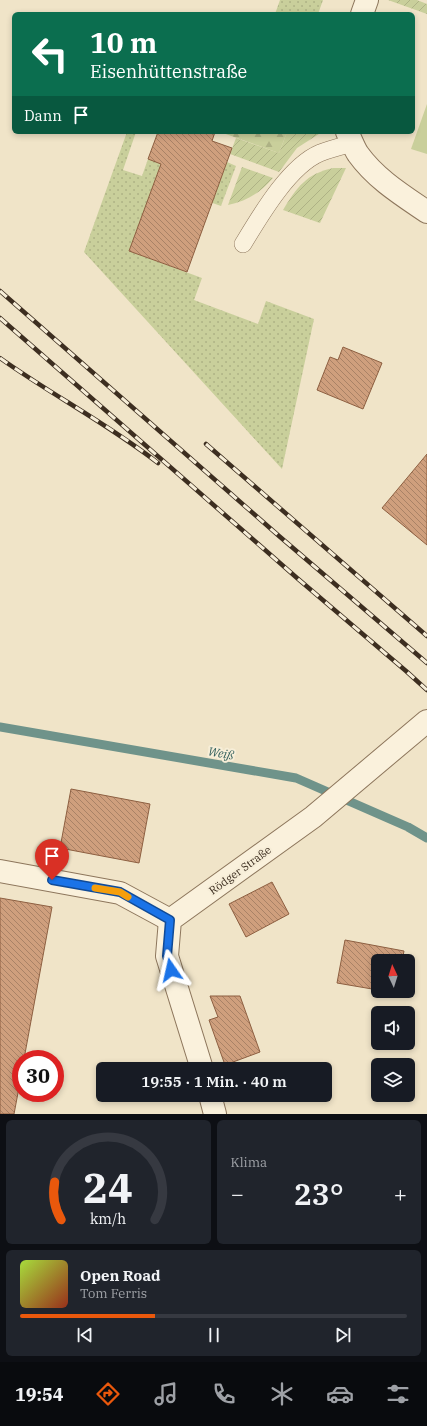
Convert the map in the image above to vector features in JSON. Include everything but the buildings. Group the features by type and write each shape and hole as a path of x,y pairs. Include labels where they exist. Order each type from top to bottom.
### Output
{"street":[{"path":"363,12 367,0"},
{"path":"350,137 357,153 374,173 394,190 427,212"},
{"name":"Rödger Straße","path":"170,920 313,817 427,721"},
{"path":"0,871 120,892 170,920 167,956 200,1062"},
{"path":"212,1102 215,1114"}],"lane":[{"path":"243,244 267,204 302,164 319,153 350,137"}],"green space":[{"path":"280,0 323,0 319,12 276,12"},
{"path":"388,0 417,0 427,4 427,14"},
{"path":"427,104 427,154 411,149"},
{"path":"126,134 135,134 123,170 142,176 148,159 166,165 129,251 202,278 194,300 258,324 266,301 314,319 282,469 84,252"},
{"path":"226,134 286,134 279,153"},
{"path":"286,134 319,134 297,148 279,172 230,154 236,138 279,153"},
{"path":"227,162 236,166 221,206 204,200 218,186"},
{"path":"242,167 273,178 253,196 228,205"},
{"path":"333,168 346,168 320,223 283,210 303,183 316,174"}],"waterway":[{"name":"Weiß","path":"0,727 296,778 408,827 427,838"}],"railway":[{"path":"0,291 279,536 427,663"},
{"path":"0,318 427,690"},
{"path":"0,358 120,435 158,463"},
{"path":"206,444 427,636"}],"slow traffic":[{"path":"95,888 120,892 128,897"}],"route":[{"path":"52,880 120,892 170,920 167,956 171,970"}]}
